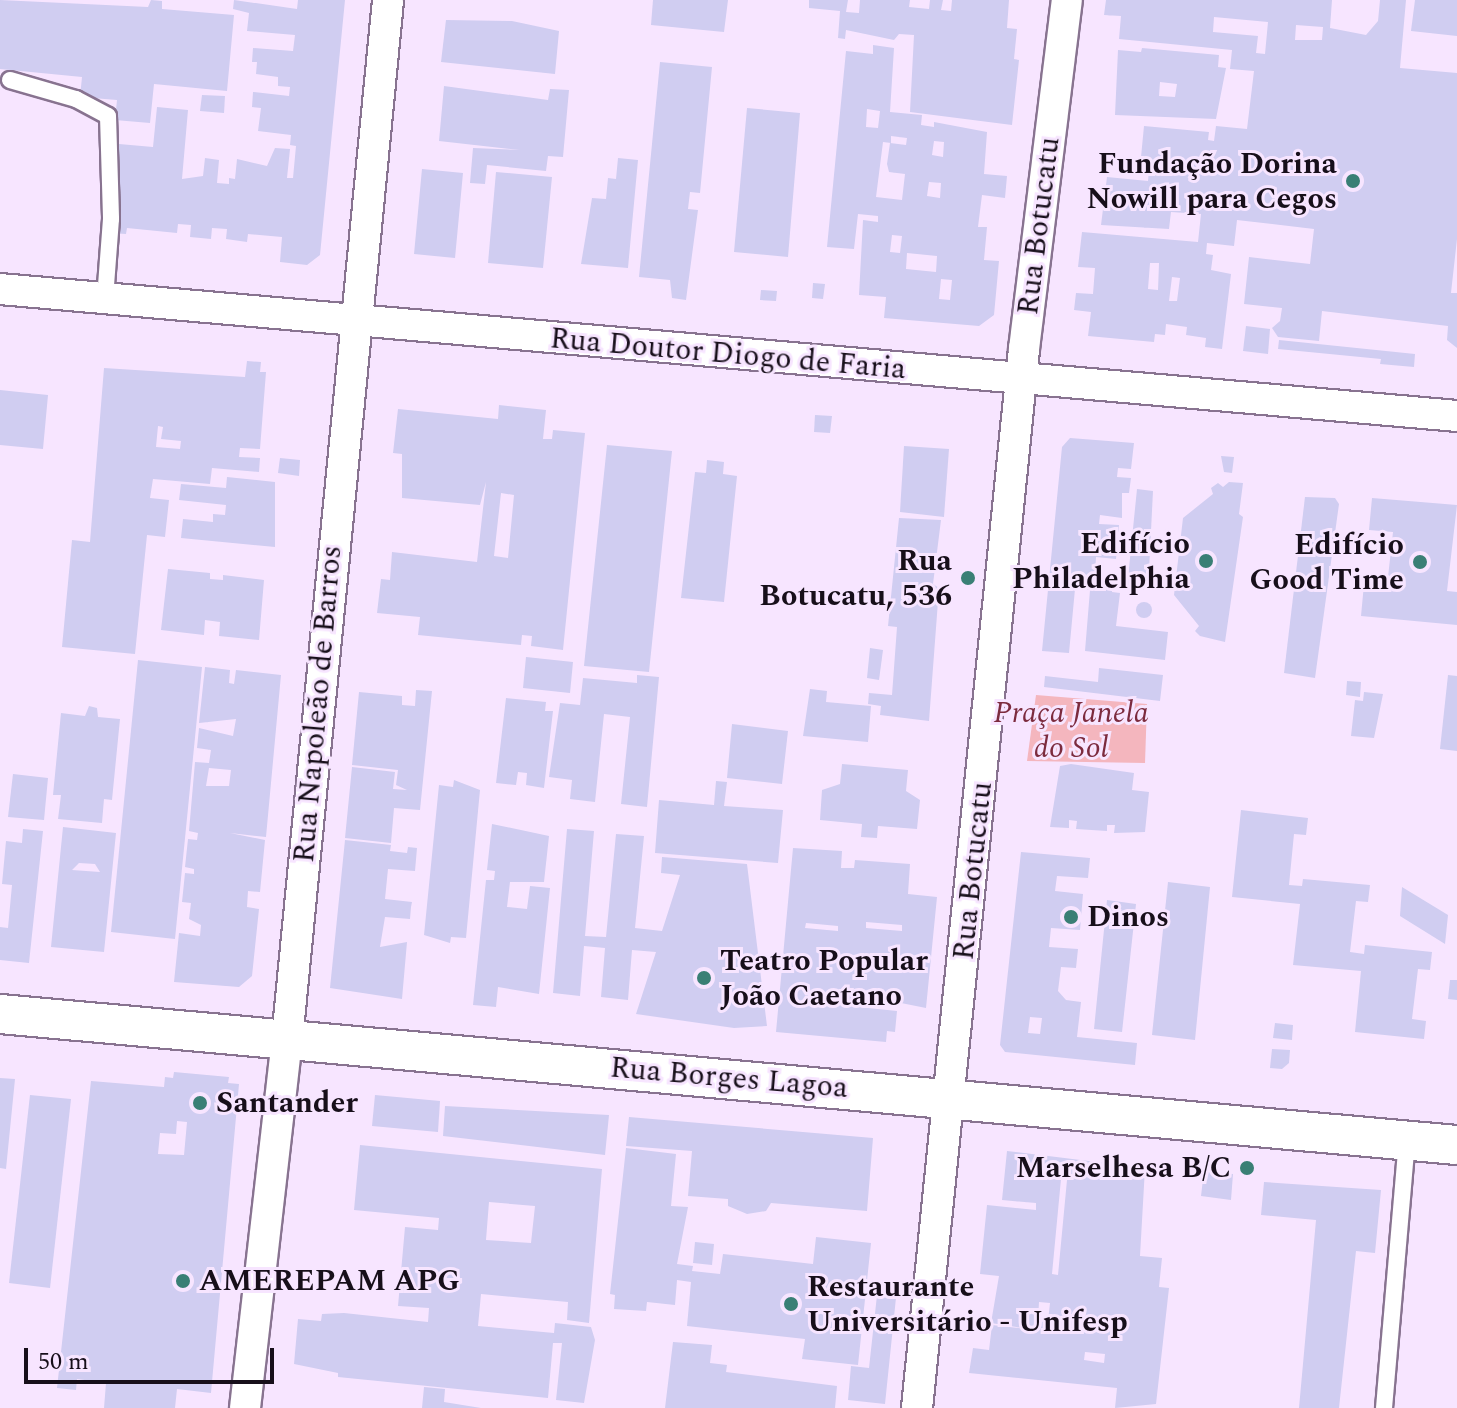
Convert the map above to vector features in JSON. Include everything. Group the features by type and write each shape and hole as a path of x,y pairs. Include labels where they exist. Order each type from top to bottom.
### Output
{"street":[{"name":"Rua Napoleão de Barros","path":"245,1408 287,1040 354,321 388,0"},
{"name":"Rua Botucatu","path":"917,1408 951,1098 1021,379 1067,0"},
{"name":"Rua Doutor Diogo de Faria","path":"0,289 1457,416"},
{"name":"Rua Borges Lagoa","path":"0,1014 1457,1145"}],"lane":[{"path":"10,80 76,99 108,116 111,219 105,299"},
{"path":"1384,1408 1407,1140"}],"green space":[{"name":"Praça Janela do Sol","path":"1036,695 1147,704 1145,763 1027,761"}],"building":[{"path":"0,0 148,7 151,0 162,1 162,9 234,15 227,91 154,84 150,123 115,120 117,100 80,97 82,77 0,69"},
{"path":"234,0 297,9 298,0 345,0 320,255 307,265 280,262 282,237 248,234 247,242 226,239 227,229 212,228 211,239 190,237 191,225 178,224 177,233 127,228 126,234 111,233 119,144 153,147 157,107 188,110 182,179 203,176 205,158 219,160 217,183 229,184 229,178 235,179 237,159 267,166 275,148 290,149 287,178 293,178 296,146 290,145 291,135 258,131 261,108 252,107 253,92 289,96 290,87 278,86 278,77 256,74 257,62 252,62 253,48 293,51 295,35 247,31 249,13 233,9"},
{"path":"653,0 728,0 724,32 651,25"},
{"path":"809,0 848,0 846,12 859,13 860,0 910,0 909,7 929,9 930,0 943,0 941,10 951,11 952,0 1009,0 1007,28 1017,29 1014,59 1019,60 1012,125 910,112 914,35 899,34 894,40 846,30 845,39 838,38 840,11 809,8"},
{"path":"1106,0 1332,0 1330,28 1366,35 1378,21 1380,0 1406,0 1400,68 1457,73 1457,239 1451,293 1457,293 1457,348 1447,340 1448,326 1322,311 1319,341 1278,337 1272,328 1280,321 1282,308 1244,304 1249,257 1310,264 1314,229 1237,220 1234,246 1207,243 1206,254 1213,255 1211,270 1231,274 1222,349 1205,347 1206,338 1186,335 1187,327 1166,324 1165,335 1155,334 1154,342 1088,336 1091,312 1074,310 1076,293 1093,294 1095,268 1078,267 1082,232 1198,242 1201,214 1171,212 1169,229 1101,225 1107,177 1148,181 1150,157 1141,157 1144,126 1209,132 1208,140 1214,141 1216,126 1247,129 1254,71 1230,69 1232,50 1119,39 1121,16 1104,15","holes":["1214,17 1268,22 1265,54 1256,53 1258,36 1213,32","1296,25 1323,27 1322,40 1295,40","1150,263 1159,263 1158,290 1148,289","1172,277 1180,278 1177,301 1169,301"]},
{"path":"1415,0 1457,0 1457,36 1411,31"},
{"path":"446,20 512,21 559,31 555,74 441,62"},
{"path":"873,45 894,48 890,112 922,115 921,125 934,127 934,122 987,132 984,174 1007,176 1005,198 982,195 978,227 987,227 984,260 999,261 994,315 979,326 884,318 886,297 859,295 863,220 878,222 878,216 858,214 854,249 827,247 846,51 873,54","holes":["867,109 880,111 878,128 866,127","891,136 907,138 906,145 890,143 887,164 889,172 905,174 902,200 876,197 883,142 891,143","934,141 944,142 943,157 932,155","929,182 941,183 940,198 927,196","892,235 902,236 900,253 890,252","907,253 937,256 936,272 906,269","941,279 952,280 950,300 939,299"]},
{"path":"1142,48 1219,55 1218,67 1226,68 1216,119 1115,115 1118,50 1141,52","holes":["1160,82 1177,84 1175,97 1159,96"]},
{"path":"660,62 712,67 700,193 690,192 688,209 698,210 686,300 672,298 670,280 639,277"},
{"path":"444,86 548,100 550,89 569,90 563,157 548,156 546,171 487,165 485,184 470,183 473,148 520,150 439,141"},
{"path":"202,95 225,96 224,113 200,111"},
{"path":"747,108 800,113 788,257 734,252"},
{"path":"618,158 638,160 628,268 581,264 592,198 606,199 608,178 616,179"},
{"path":"422,169 463,173 455,258 414,254"},
{"path":"496,172 552,177 543,268 488,263"},
{"path":"813,283 825,284 823,299 812,298"},
{"path":"761,290 777,291 776,301 760,300"},
{"path":"1246,326 1270,329 1268,354 1243,351"},
{"path":"1279,340 1415,354 1414,367 1380,364 1381,359 1278,349"},
{"path":"247,361 261,362 260,372 266,372 260,449 240,448 239,457 260,458 259,472 212,468 210,484 153,479 150,498 169,500 165,537 147,535 135,654 62,647 72,540 90,542 104,368 245,377","holes":["158,426 163,427 161,439 181,441 180,449 156,447"]},
{"path":"0,390 48,395 43,449 0,445"},
{"path":"499,405 546,410 543,439 552,439 553,430 585,433 563,650 531,646 532,636 522,635 521,645 418,635 420,617 377,613 381,579 390,580 392,552 477,562 486,482 480,505 402,498 402,454 393,453 398,409 498,419","holes":["501,493 514,495 508,558 494,556"]},
{"path":"815,415 832,416 830,433 814,432"},
{"path":"1070,438 1134,443 1131,469 1118,468 1117,477 1131,478 1129,493 1122,493 1122,518 1100,515 1099,524 1119,525 1116,559 1096,557 1095,574 1113,576 1112,592 1120,593 1116,626 1168,632 1165,660 1085,651 1090,590 1075,589 1069,653 1042,651 1062,447"},
{"path":"607,445 672,451 649,672 584,666"},
{"path":"904,446 949,449 944,517 900,512"},
{"path":"1221,456 1234,457 1232,473 1224,472"},
{"path":"280,458 300,460 299,476 278,473"},
{"path":"707,460 724,462 723,474 737,476 724,602 681,598 695,472 706,473"},
{"path":"227,477 275,482 275,547 181,538 183,519 213,522 213,514 225,515 226,505 179,500 181,484 226,488"},
{"name":"Edifício Philadelphia","path":"1229,482 1243,483 1239,514 1243,517 1225,642 1200,636 1195,631 1199,626 1174,595 1183,518 1213,494 1211,488 1218,483 1223,487"},
{"path":"1137,489 1153,491 1148,590 1127,588"},
{"path":"1305,497 1335,498 1339,504 1315,678 1284,673"},
{"name":"Edifício Good Time","path":"1372,498 1457,505 1447,591 1457,592 1457,625 1361,616 1364,584 1387,586 1393,532 1369,530"},
{"path":"899,518 941,520 933,584 939,588 929,721 880,715 881,706 868,704 869,693 892,695 897,627 888,626"},
{"path":"168,569 210,573 210,579 223,580 223,575 264,580 259,640 219,636 220,622 205,620 204,635 161,630"},
{"path":"1144,602 1152,610 1144,618 1136,610"},
{"path":"870,648 883,650 879,680 867,678"},
{"path":"526,657 573,662 570,693 523,688"},
{"path":"138,660 202,667 175,939 111,932"},
{"path":"205,667 230,670 229,683 234,684 236,670 281,675 266,837 230,833 265,840 260,892 248,891 247,907 259,909 252,976 239,987 174,982 179,933 200,936 201,925 189,919 191,903 182,902 185,873 194,874 194,869 185,867 188,839 197,840 198,833 189,831 195,762 209,763 211,750 197,748 199,728 233,736 236,719 199,723","holes":["209,768 231,770 229,786 206,786"]},
{"path":"1099,668 1163,675 1160,701 1044,687 1045,676 1098,682"},
{"path":"637,675 659,677 647,807 621,804 630,717 604,714 595,802 570,799 572,780 549,777 560,703 580,705 583,678 637,683"},
{"path":"1448,675 1457,676 1457,751 1440,749"},
{"path":"1347,681 1361,682 1360,697 1346,695"},
{"path":"810,689 827,691 826,702 871,706 868,742 803,736"},
{"path":"416,690 432,691 420,810 394,808 391,843 345,838 352,767 395,772 393,789 407,790 396,785 398,770 352,765 359,692 402,696 402,705 415,706"},
{"path":"1364,692 1383,694 1374,738 1351,736 1355,700 1363,701"},
{"path":"506,698 546,702 545,711 553,711 544,788 526,785 527,773 518,772 516,785 496,783"},
{"path":"89,706 97,708 98,717 120,719 112,800 104,799 102,823 58,819 61,795 53,795 61,713 85,716"},
{"path":"732,724 788,731 782,784 727,778"},
{"path":"842,764 908,770 906,791 920,800 917,829 878,826 877,838 861,837 862,824 820,820 822,790 840,784"},
{"path":"1071,764 1134,773 1132,790 1149,792 1145,832 1114,833 1115,825 1107,825 1107,831 1076,829 1077,821 1069,820 1069,828 1050,827 1060,766"},
{"path":"13,774 48,778 44,820 8,817"},
{"path":"454,780 480,790 466,938 451,937 450,943 424,935 439,785 453,787"},
{"path":"716,781 727,782 724,806 783,810 778,863 655,853 659,800 714,805"},
{"path":"1241,810 1308,818 1306,835 1294,834 1289,885 1302,886 1303,879 1370,885 1368,902 1356,901 1350,952 1364,954 1365,945 1432,952 1430,970 1418,969 1412,1019 1426,1021 1424,1039 1355,1032 1361,971 1293,965 1300,904 1232,897"},
{"path":"492,824 549,836 544,882 510,882 507,907 527,909 530,886 550,888 539,994 498,987 496,1007 473,1005 486,880 494,880 495,871 487,870"},
{"path":"63,827 116,833 104,952 51,947","holes":["79,863 95,864 100,872 72,870"]},
{"path":"23,829 43,831 29,963 0,960 0,927 8,928 12,885 2,884 6,841 22,843"},
{"name":"Teatro Popular João Caetano","path":"567,829 594,831 585,936 606,937 616,834 644,836 635,928 662,931 680,875 661,873 662,857 747,864 767,1026 734,1028 636,1014 656,952 632,950 628,1000 601,997 605,948 584,946 580,996 553,993"},
{"path":"345,840 391,845 390,851 407,853 408,847 417,848 415,871 388,869 385,899 412,902 410,919 385,917 380,947 407,942 402,999 330,988"},
{"path":"793,848 842,851 841,868 854,868 855,860 910,864 908,894 937,897 926,1008 871,997 868,1008 897,1011 895,1032 887,1031 886,1042 776,1032","holes":["866,922 902,925 902,931 866,928","806,923 838,926 838,931 805,928"]},
{"path":"1021,852 1090,858 1088,878 1057,876 1055,891 1083,894 1080,930 1051,928 1049,947 1078,949 1076,968 1061,967 1058,991 1066,1000 1081,1002 1077,1037 1137,1043 1135,1065 1005,1052 1000,1045","holes":["1030,1017 1042,1018 1040,1034 1028,1033"]},
{"path":"1168,882 1210,887 1195,1040 1152,1035"},
{"path":"1402,887 1448,915 1445,944 1400,916"},
{"path":"1107,900 1136,904 1122,1032 1094,1029"},
{"path":"1450,980 1457,980 1457,1000 1448,999"},
{"path":"1275,1023 1293,1025 1292,1040 1273,1038"},
{"path":"1272,1049 1290,1050 1289,1063 1282,1069 1270,1068"},
{"path":"174,1072 229,1077 228,1083 239,1084 211,1393 177,1389 175,1408 104,1408 106,1383 77,1379 76,1390 57,1388 91,1081 164,1087 165,1077 173,1078","holes":["177,1121 187,1122 184,1155 158,1154 160,1133 176,1134"]},
{"path":"0,1078 15,1079 6,1169 0,1168"},
{"path":"30,1095 71,1099 50,1288 9,1283"},
{"path":"375,1095 440,1101 438,1132 372,1126"},
{"path":"445,1106 609,1115 605,1155 443,1136"},
{"path":"629,1117 873,1138 867,1211 771,1203 766,1211 747,1214 728,1206 728,1199 688,1196 692,1151 626,1146"},
{"path":"360,1145 602,1169 589,1323 567,1320 568,1302 481,1294 478,1326 554,1333 555,1323 591,1327 595,1340 584,1403 556,1400 562,1343 553,1343 548,1398 338,1377 338,1373 294,1364 298,1319 321,1321 322,1314 344,1313 428,1322 429,1308 398,1306 405,1227 438,1230 439,1218 354,1210","holes":["489,1202 535,1206 531,1243 486,1240"]},
{"path":"626,1148 676,1154 671,1206 688,1207 677,1264 693,1266 692,1271 720,1274 723,1254 813,1264 816,1237 871,1243 858,1365 802,1359 805,1339 687,1326 691,1282 677,1280 675,1305 647,1302 646,1311 614,1309 615,1295 610,1294"},
{"path":"1007,1151 1145,1168 1140,1256 1162,1258 1159,1287 1169,1288 1156,1404 1115,1408 1117,1388 969,1373 973,1348 989,1350 992,1325 1036,1330 991,1323 999,1276 980,1274 987,1205 1036,1210 1036,1203 1002,1200","holes":["1061,1179 1067,1180 1058,1275 1052,1274","1039,1302 1050,1303 1048,1321 1038,1320","1085,1352 1105,1354 1104,1363 1084,1360"]},
{"path":"1204,1171 1233,1174 1231,1200 1201,1196"},
{"path":"1264,1182 1381,1190 1375,1253 1356,1251 1339,1408 1299,1408 1316,1220 1261,1215"},
{"path":"695,1242 714,1244 712,1265 693,1263"},
{"path":"878,1286 897,1288 885,1404 848,1400 851,1366 869,1368"},
{"path":"673,1342 712,1345 710,1363 727,1365 726,1372 837,1386 835,1408 665,1408"},
{"path":"424,1387 445,1389 444,1402 481,1408 422,1408"}],"place":[{"name":"Fundação Dorina Nowill para Cegos","path":"1353,181"},
{"name":"Edifício Philadelphia","path":"1206,561"},
{"name":"Edifício Good Time","path":"1420,562"},
{"name":"Rua Botucatu, 536","path":"968,578"},
{"name":"Dinos","path":"1071,917"},
{"name":"Teatro Popular João Caetano","path":"704,978"},
{"name":"Santander","path":"200,1103"},
{"name":"Marselhesa B/C","path":"1247,1168"},
{"name":"AMEREPAM APG","path":"183,1281"},
{"name":"Restaurante Universitário - Unifesp","path":"791,1304"}]}
